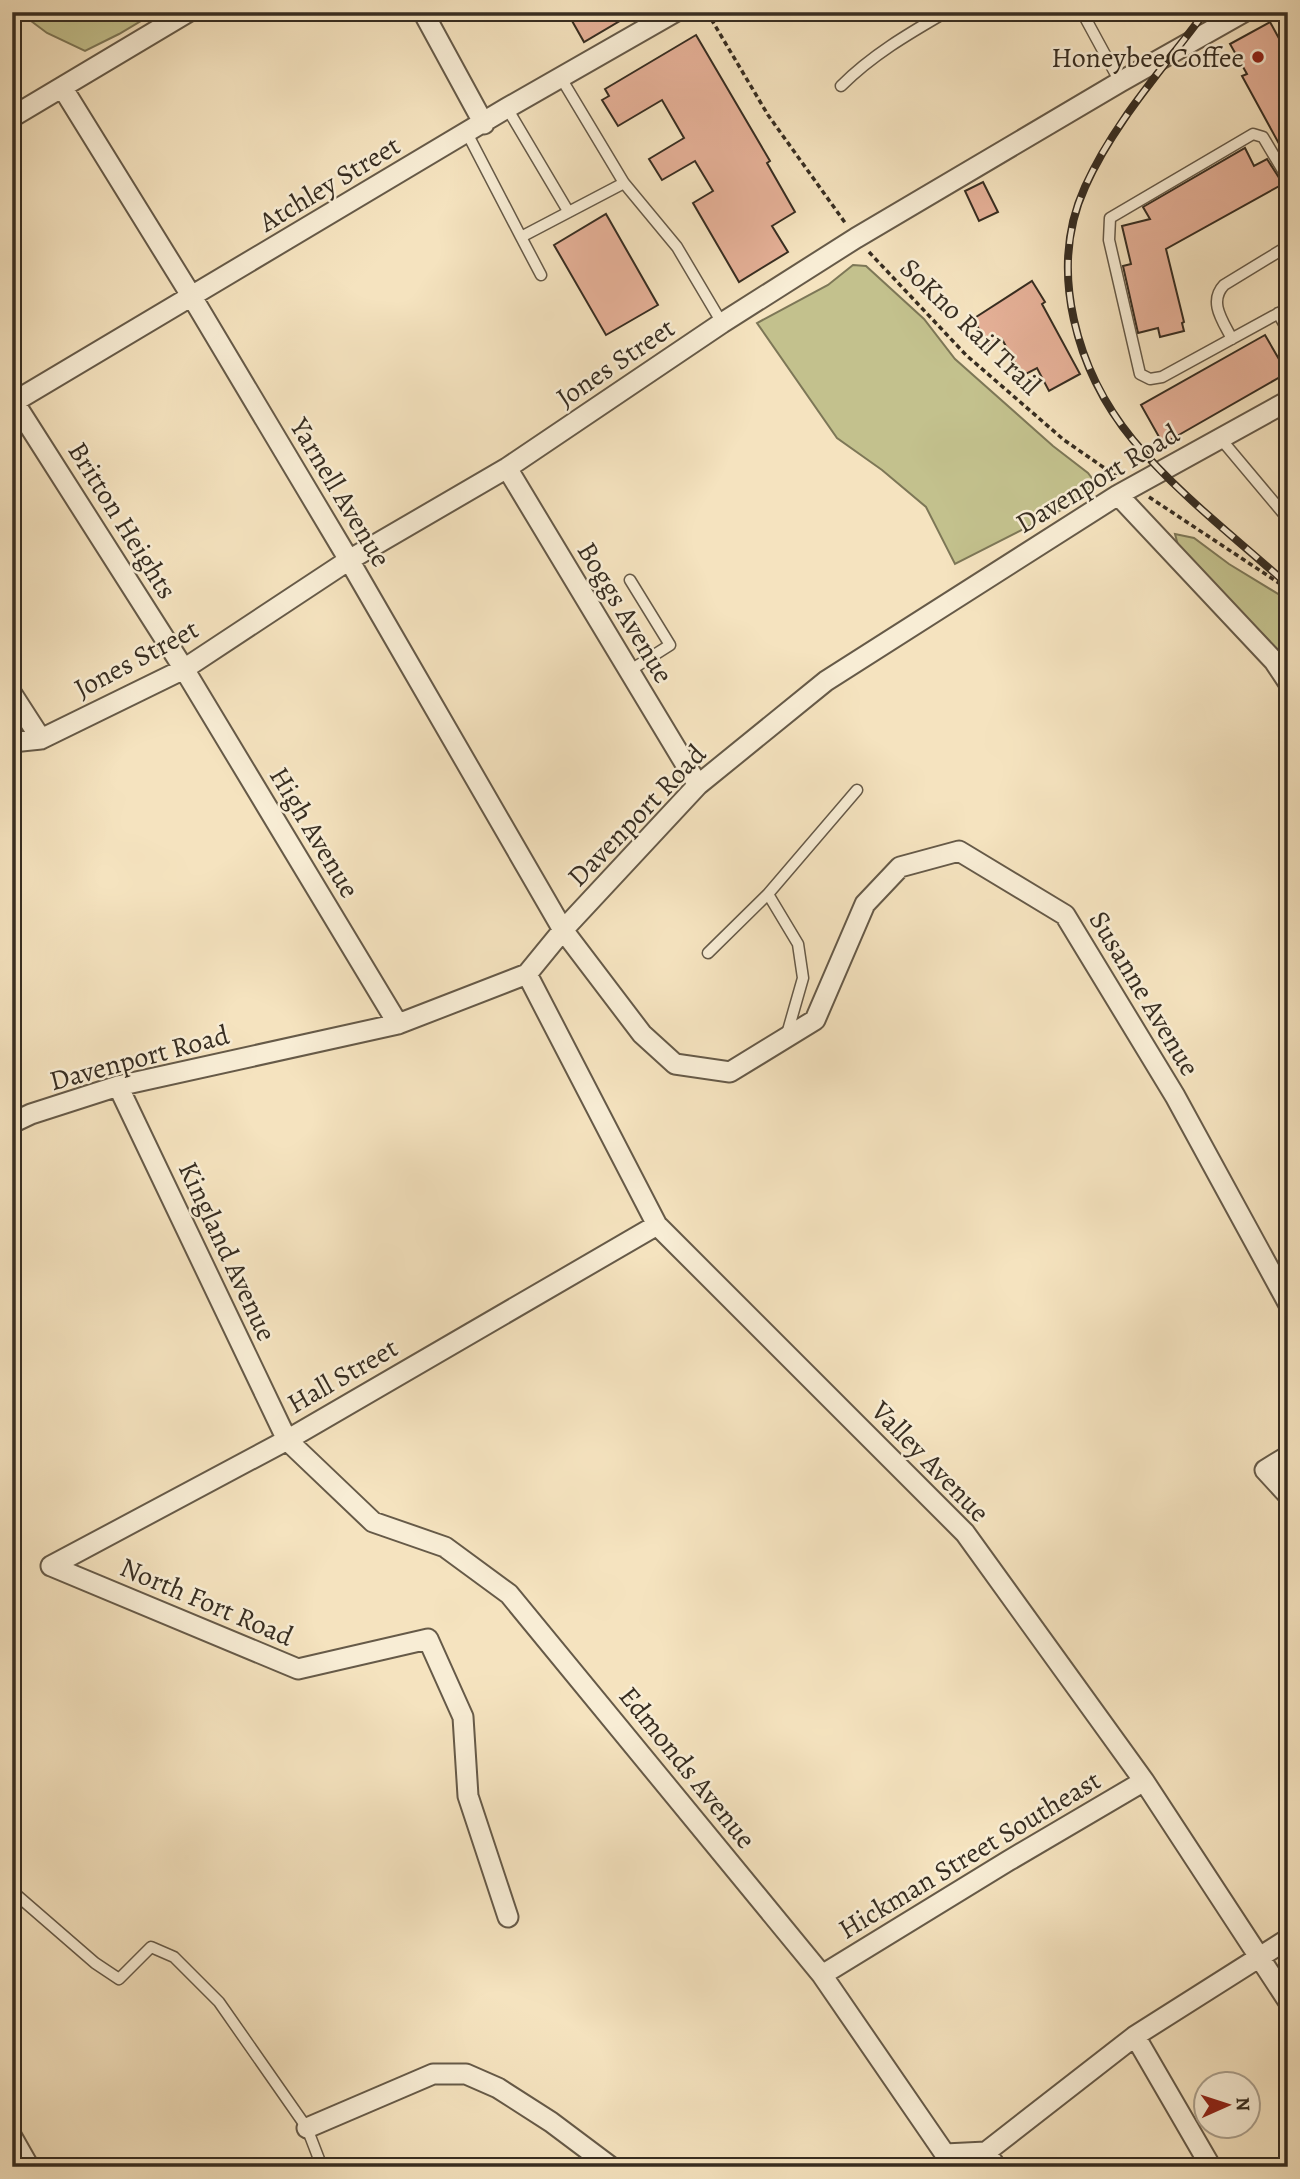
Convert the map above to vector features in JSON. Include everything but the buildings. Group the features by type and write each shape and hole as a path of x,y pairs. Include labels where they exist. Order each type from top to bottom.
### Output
{"street":[{"path":"12,117 188,12"},
{"path":"423,12 475,128"},
{"name":"Atchley Street","path":"13,402 507,108 674,12"},
{"name":"Jones Street","path":"12,742 41,739 184,669 349,560 507,468 722,323 856,238 1244,12"},
{"name":"Yarnell Avenue","path":"62,87 192,297 349,560 564,930"},
{"name":"Britton Heights","path":"13,402 184,669"},
{"name":"Davenport Road","path":"12,1123 31,1114 118,1086 398,1024 527,974 698,785 826,681 1125,491 1220,437 1286,407"},
{"name":"Boggs Avenue","path":"507,468 698,785"},
{"path":"1125,491 1274,661 1288,682"},
{"name":"High Avenue","path":"184,669 398,1024"},
{"path":"12,694 41,739"},
{"name":"Susanne Avenue","path":"564,930 642,1034 675,1064 730,1072 815,1020 865,904 900,867 959,851 1065,915 1175,1096 1288,1303"},
{"name":"Valley Avenue","path":"527,974 657,1225 965,1533 1144,1781 1288,2001"},
{"name":"Kingland Avenue","path":"118,1086 286,1440"},
{"name":"Hall Street","path":"51,1566 286,1440 657,1225"},
{"name":"Edmonds Avenue","path":"286,1440 373,1522 445,1547 509,1594 822,1975 945,2154 991,2159"},
{"path":"1288,1456 1265,1470 1288,1495"},
{"name":"North Fort Road","path":"51,1566 298,1670 428,1639 463,1717 468,1796 508,1917"},
{"name":"Hickman Street Southeast","path":"822,1975 1007,1861 1144,1781"},
{"path":"991,2159 1135,2036 1288,1938"},
{"path":"1135,2036 1210,2167"},
{"path":"307,2128 433,2074 466,2074 498,2088 551,2122 611,2167"},
{"path":"12,2137 29,2167"}],"lane":[{"path":"841,86 860,66 946,12"},
{"path":"1082,12 1120,82"},
{"path":"561,78 624,183 677,247 722,323"},
{"path":"507,108 568,211"},
{"path":"475,128 541,275"},
{"path":"1288,180 1263,137 1253,134 1110,218 1109,240 1140,374 1150,379 1162,377 1283,311 1288,331"},
{"path":"522,237 624,183"},
{"path":"1232,339 1215,304 1217,292 1288,246"},
{"path":"1220,437 1288,519"},
{"path":"628,671 670,645 631,580"},
{"path":"708,953 768,894 857,790"},
{"path":"768,894 798,944 803,978 786,1038"},
{"path":"12,1891 95,1963 119,1979 151,1947 174,1956 219,2002 307,2128 322,2167"}],"path":[{"name":"SoKno Rail Trail","path":"707,12 768,114 856,238 966,355 1125,491 1288,589"}],"shaded area":[{"path":"19,12 156,12 85,51 47,33"},
{"path":"853,265 866,266 924,319 955,359 1053,446 1088,473 1094,481 1085,495 1071,505 955,564 926,507 882,470 837,438 757,323 828,285"},
{"path":"1175,534 1194,538 1229,564 1288,600 1288,660 1179,549"}],"railway":[{"path":"1205,12 1140,96 1110,140 1085,187 1074,219 1069,252 1069,286 1083,352 1113,413 1150,460 1288,585"}],"place":[{"name":"Honeybee Coffee","path":"1258,57"}]}
